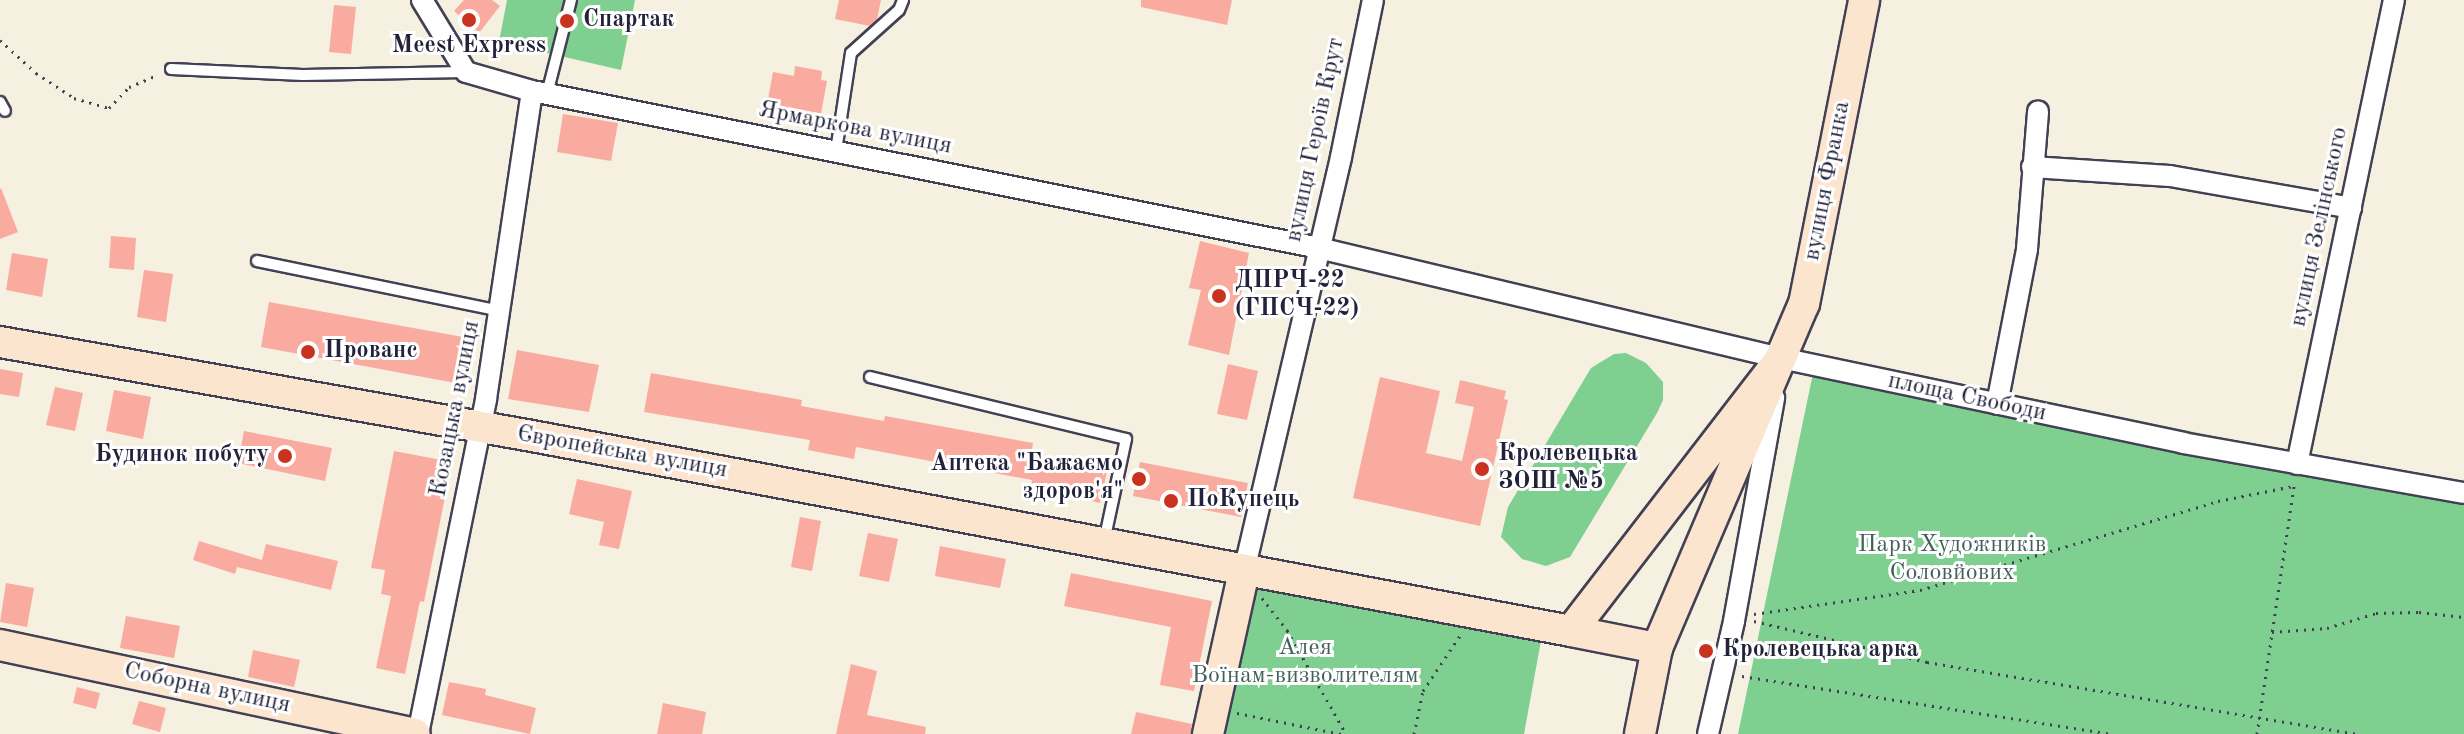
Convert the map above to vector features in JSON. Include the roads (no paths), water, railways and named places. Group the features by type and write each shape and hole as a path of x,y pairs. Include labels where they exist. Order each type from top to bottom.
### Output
{"street":[{"path":"422,0 466,72"},
{"name":"вулиця Героїв Крут","path":"1244,571 1373,0"},
{"name":"вулиця Франка","path":"1781,358 1804,304 1864,0"},
{"name":"вулиця Зелінського","path":"2297,464 2394,0"},
{"name":"Ярмаркова вулиця","path":"466,72 540,93 1319,248 1781,358"},
{"name":"Козацька вулиця","path":"416,734 479,428 540,93"},
{"path":"1997,404 2027,249 2038,111"},
{"path":"2032,167 2170,176 2351,208"},
{"name":"Європейська вулиця","path":"0,342 1571,631"},
{"path":"1708,734 1735,617 1781,358"},
{"path":"1657,648 1571,631 1781,358"},
{"path":"1640,734 1657,648 1781,358"},
{"name":"площа Свободи","path":"1781,358 2297,464 2464,493"},
{"path":"1211,721 1244,571"},
{"name":"Соборна вулиця","path":"0,645 416,734"}],"lane":[{"path":"540,93 571,0"},
{"path":"836,151 851,53 899,10 903,0"},
{"path":"171,69 303,75 466,72"},
{"path":"257,261 500,311"},
{"path":"870,377 1126,439 1104,544"}],"place":[{"name":"Meest Express","path":"469,20"},
{"name":"Спартак","path":"567,21"},
{"name":"ДПРЧ-22 (ГПСЧ-22)","path":"1219,296"},
{"name":"Прованс","path":"308,352"},
{"name":"Будинок побуту","path":"285,456"},
{"name":"Кролевецька ЗОШ №5","path":"1482,469"},
{"name":"Аптека \"Бажаємо здоров'я\"","path":"1139,479"},
{"name":"ПоКупець","path":"1171,501"},
{"name":"Кролевецька арка","path":"1706,651"}],"park label":[{"name":"Парк Художників Соловйових","path":"1952,560"},
{"name":"Алея Воїнам-визволителям","path":"1305,663"}]}
